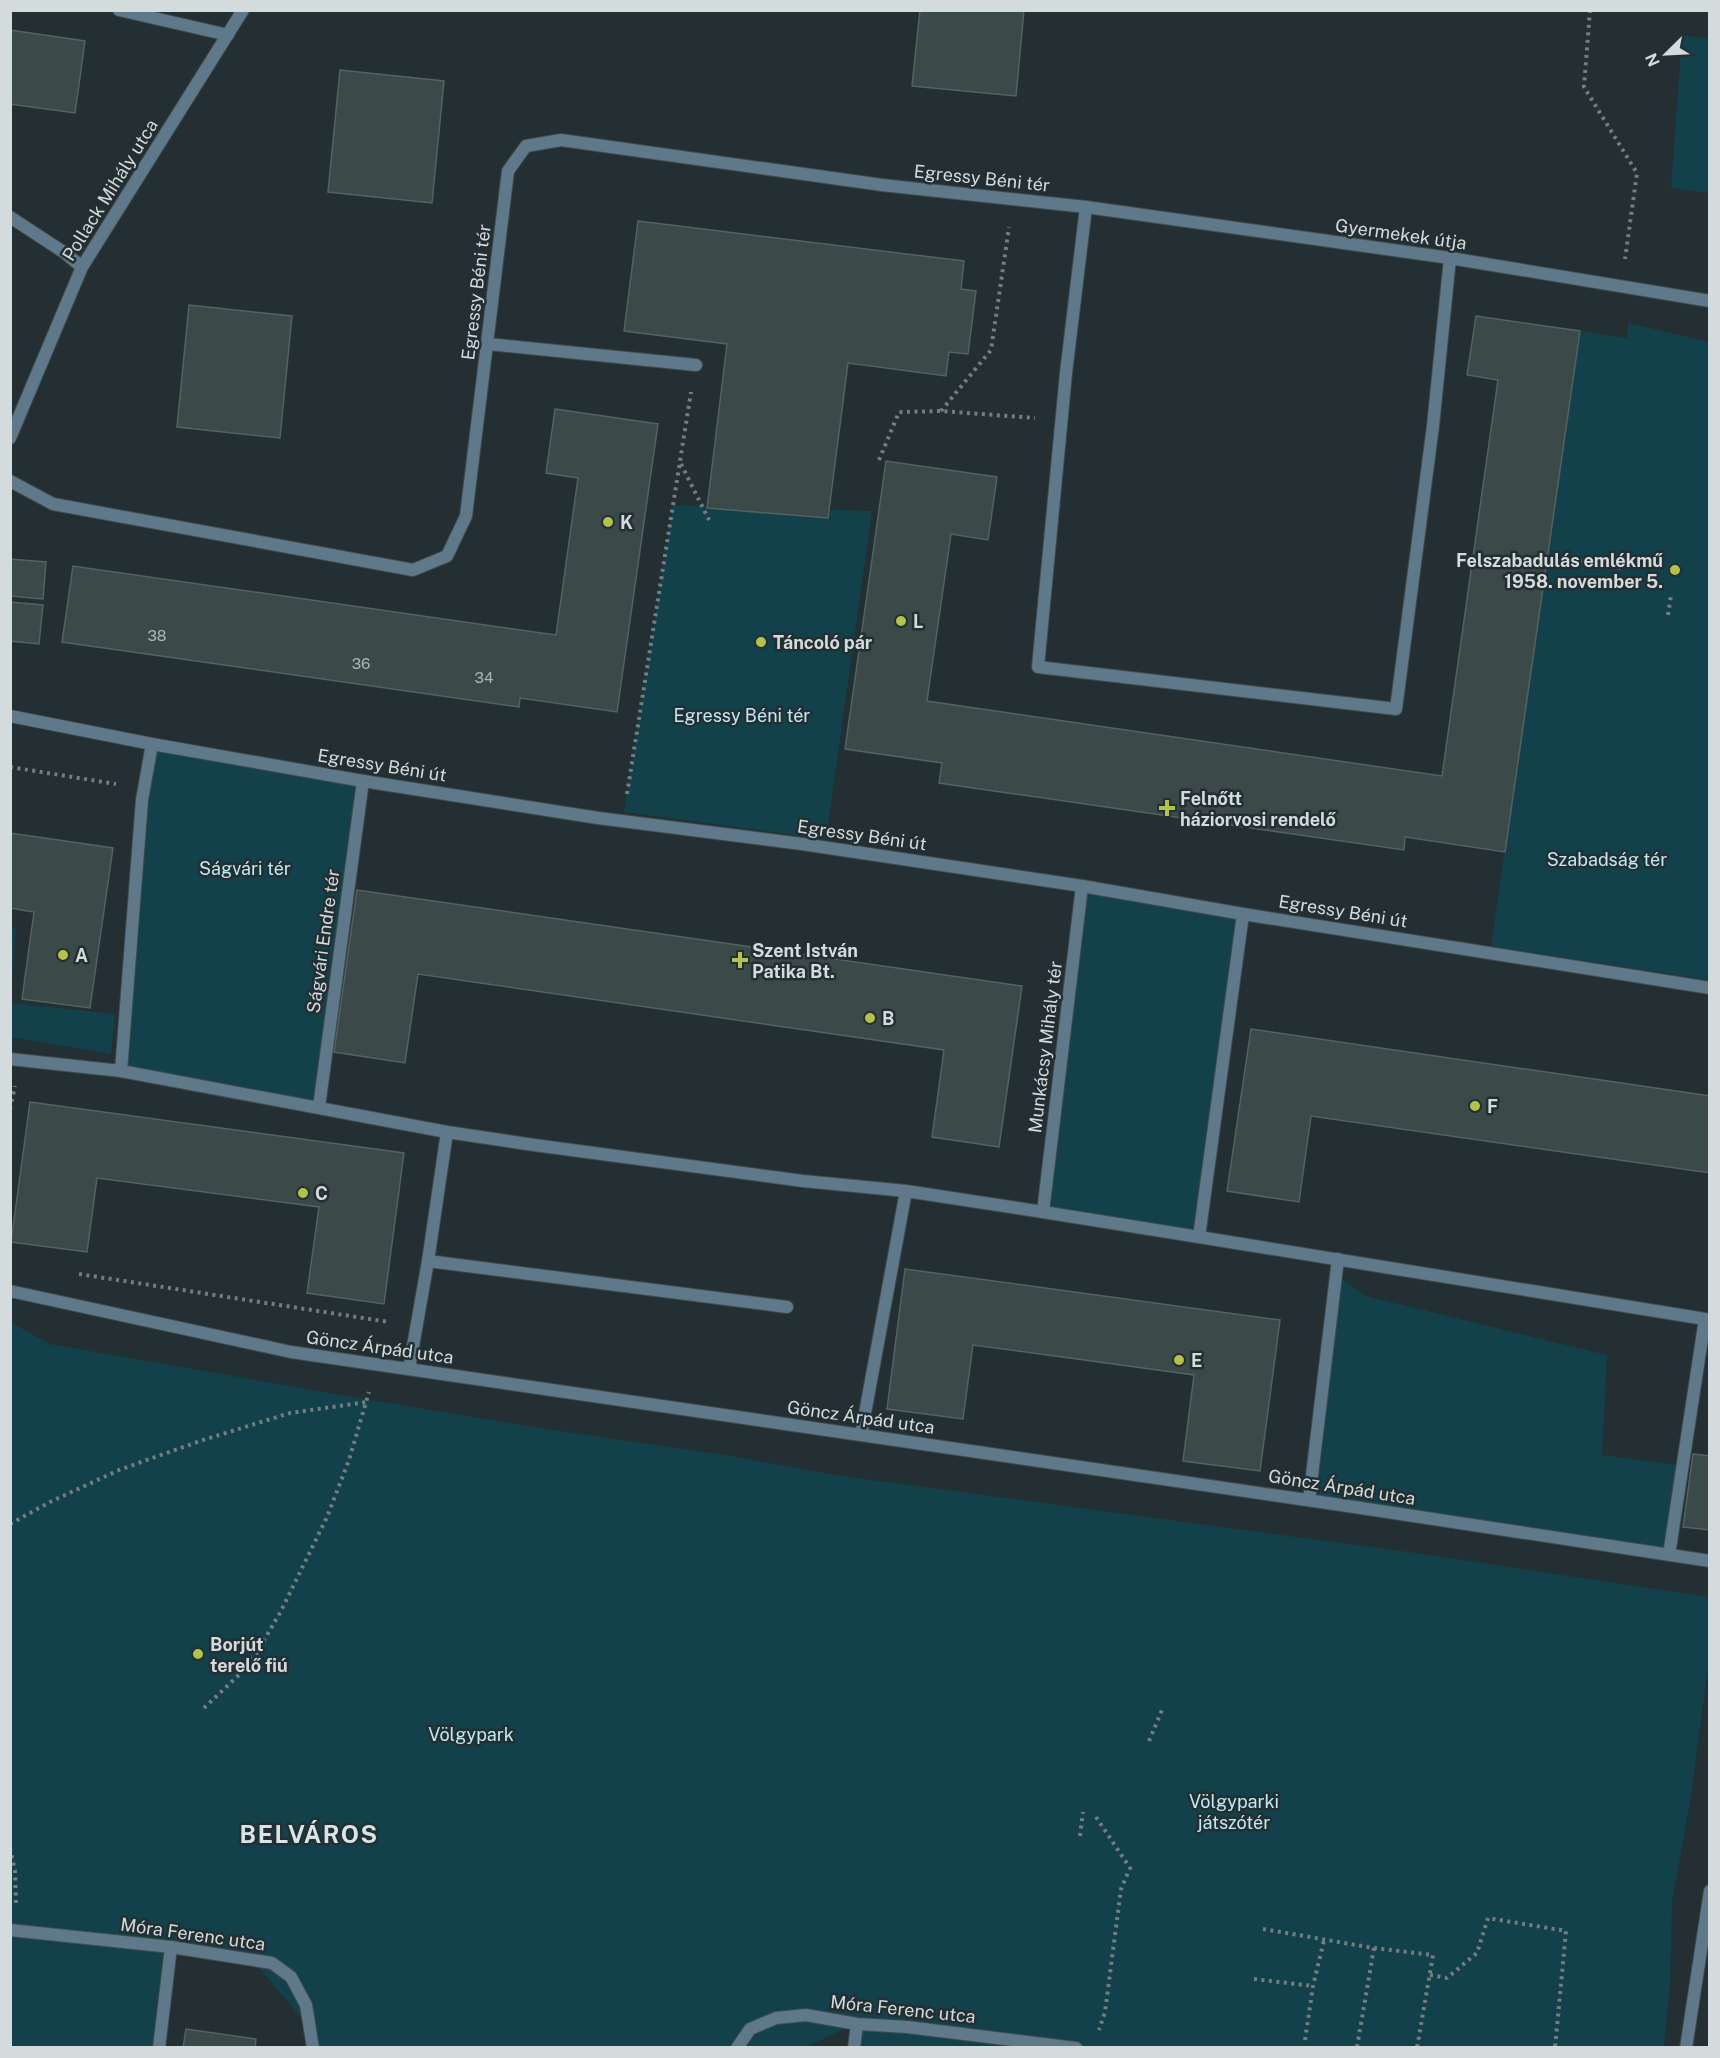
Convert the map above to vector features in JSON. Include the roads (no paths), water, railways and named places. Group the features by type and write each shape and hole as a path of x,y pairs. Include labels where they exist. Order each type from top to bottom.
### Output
{"street":[{"path":"119,10 228,35"},
{"name":"Pollack Mihály utca","path":"10,438 82,267 243,10"},
{"name":"Egressy Béni tér","path":"10,481 53,504 413,570 447,556 466,516 508,171 526,146 561,140 882,185 1086,207"},
{"path":"1086,207 1038,667 1396,709 1433,426 1450,258"},
{"name":"Gyermekek útja","path":"1086,207 1450,258 1710,301"},
{"path":"10,217 82,267"},
{"path":"488,344 696,365"},
{"name":"Egressy Béni út","path":"10,716 152,744 598,818 802,844 1082,886 1243,914 1710,988"},
{"path":"121,1071 144,788 152,744"},
{"name":"Ságvári Endre tér","path":"318,1107 363,780"},
{"name":"Munkácsy Mihály tér","path":"1043,1212 1082,886"},
{"path":"1199,1237 1243,914"},
{"path":"10,1059 121,1071 447,1132 803,1181 906,1191 1705,1319 1669,1555"},
{"path":"409,1369 447,1132"},
{"path":"861,1435 906,1191"},
{"path":"1309,1500 1338,1259"},
{"path":"428,1261 787,1307"},
{"name":"Göncz Árpád utca","path":"10,1291 291,1352 1309,1500 1710,1561"},
{"path":"1686,2048 1710,1890"},
{"name":"Móra Ferenc utca","path":"14,1930 171,1947 272,1963 291,1977 306,2005 313,2048"},
{"path":"159,2048 171,1947"},
{"name":"Móra Ferenc utca","path":"738,2048 750,2029 776,2018 806,2015 857,2024 907,2027 1077,2048"},
{"path":"854,2048 857,2024"}],"place":[{"name":"K","path":"608,522"},
{"name":"Felszabadulás emlékmű 1958. november 5.","path":"1675,570"},
{"name":"L","path":"901,621"},
{"name":"Táncoló pár","path":"761,642"},
{"name":"Felnőtt háziorvosi rendelő","path":"1167,808"},
{"name":"A","path":"63,955"},
{"name":"Szent István Patika Bt.","path":"740,960"},
{"name":"B","path":"870,1018"},
{"name":"F","path":"1475,1106"},
{"name":"C","path":"303,1193"},
{"name":"E","path":"1179,1360"},
{"name":"Borjút terelő fiú","path":"198,1654"}],"district":[{"name":"BELVÁROS","path":"309,1834"}],"park label":[{"name":"Szabadság tér","path":"1607,859"},
{"name":"Ságvári tér","path":"245,868"},
{"name":"Völgypark","path":"471,1734"},
{"name":"Völgyparki játszótér","path":"1234,1811"}]}
